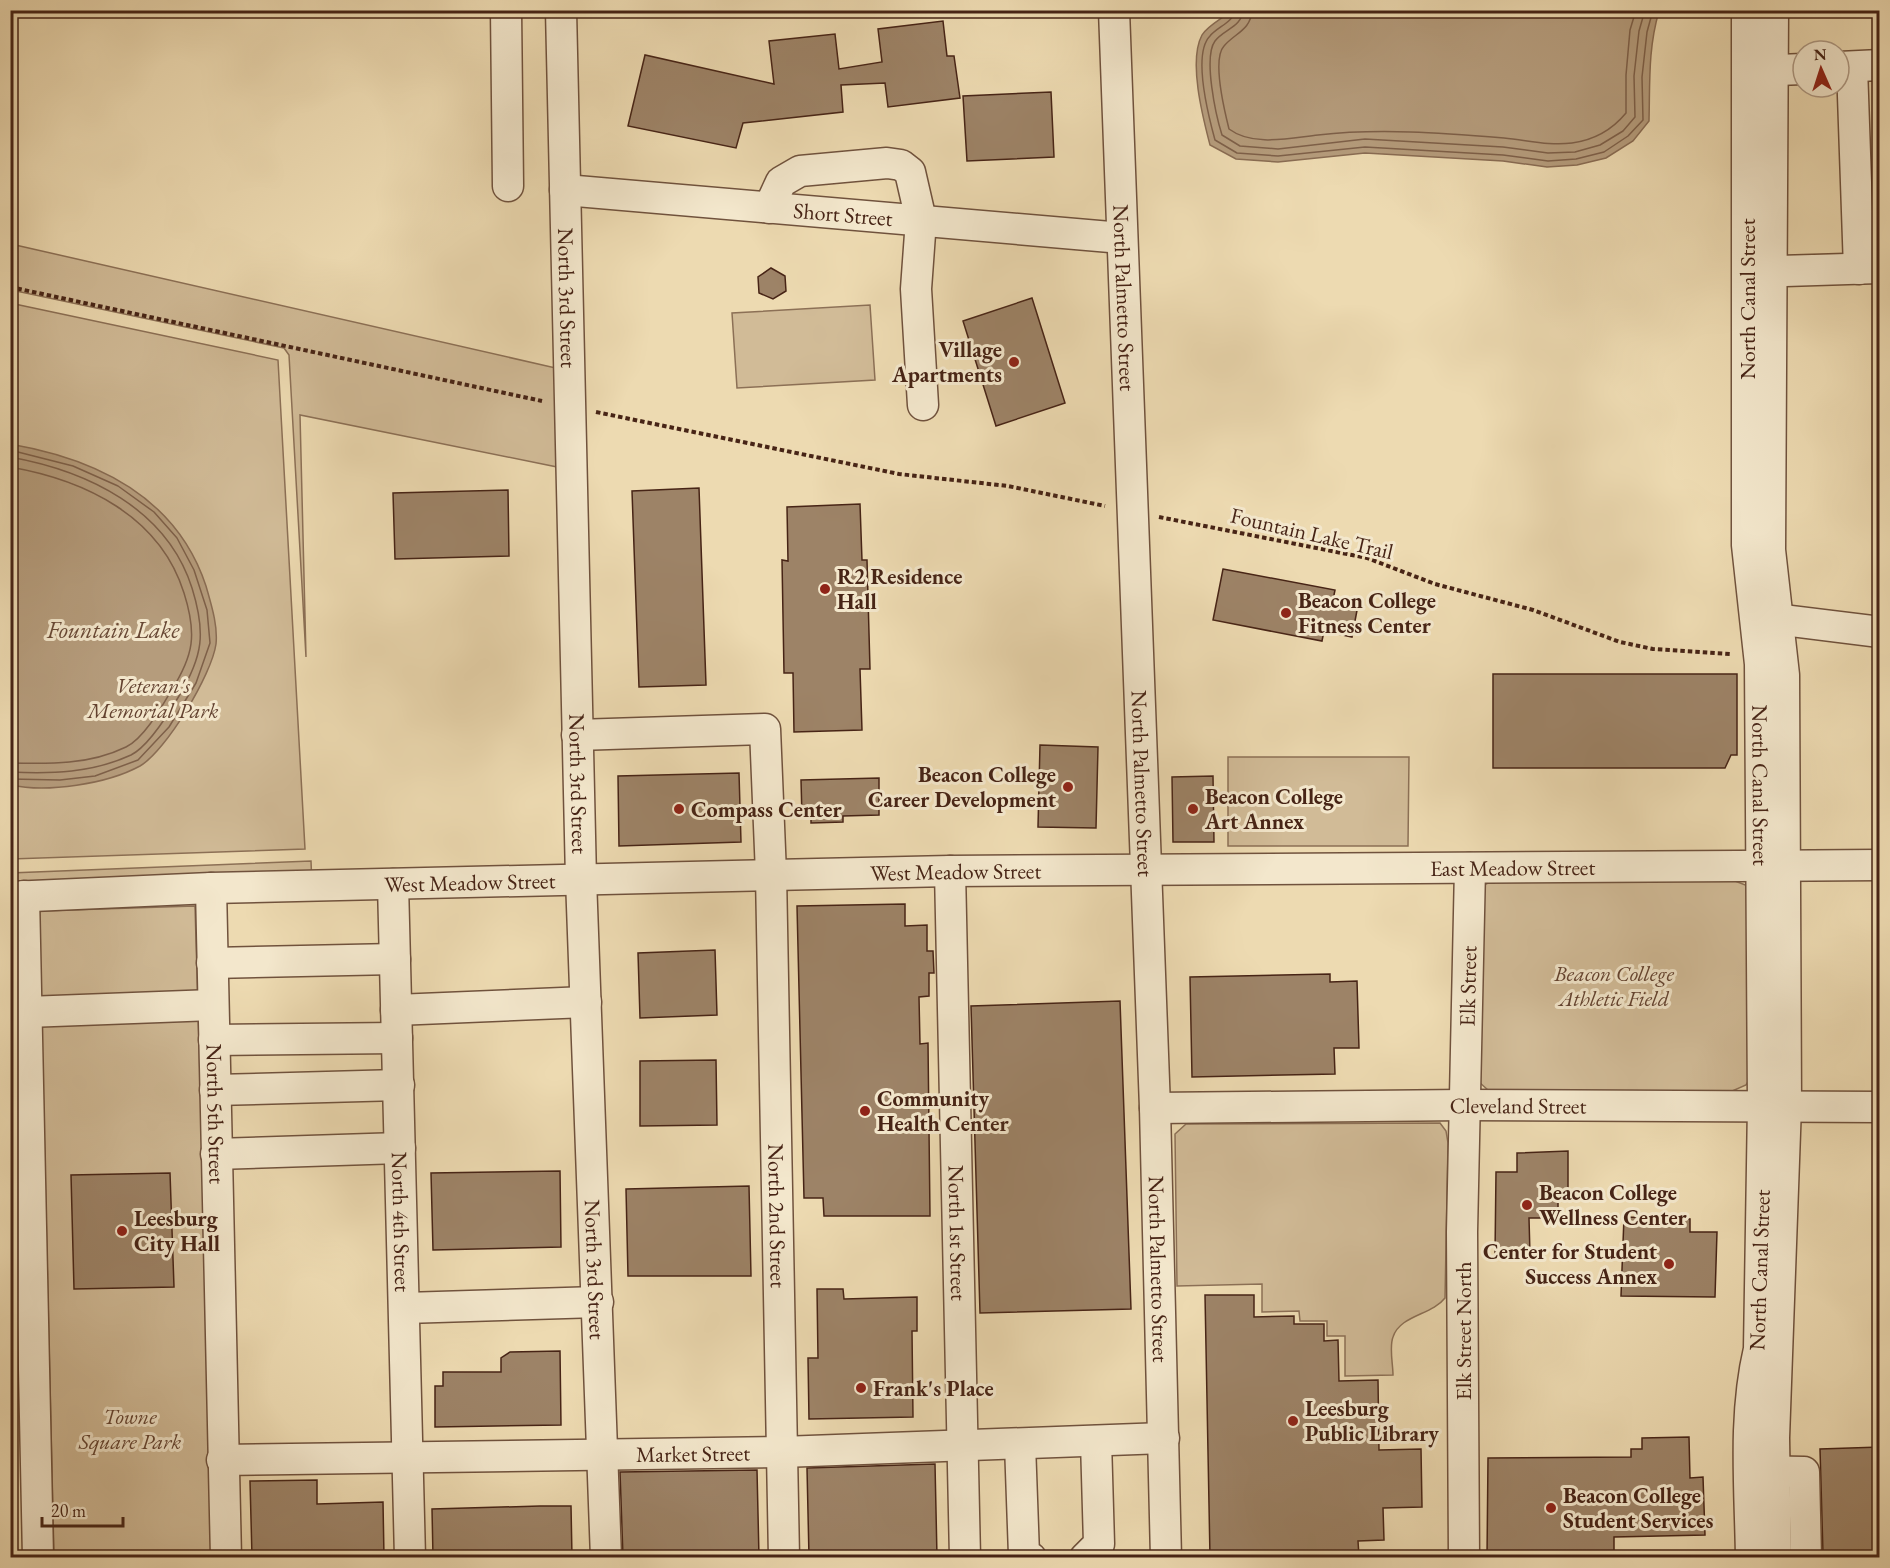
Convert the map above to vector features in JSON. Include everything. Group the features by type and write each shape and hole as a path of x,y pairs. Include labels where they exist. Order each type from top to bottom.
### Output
{"street":[{"path":"506,10 508,186"},
{"name":"North 3rd Street","path":"561,10 580,879 606,1557"},
{"name":"North Palmetto Street","path":"1114,10 1155,1108 1167,1557"},
{"name":"North Canal Street","path":"1747,10 1760,71 1759,272 1747,545 1766,617 1760,664 1772,863 1774,1105 1759,1349 1752,1378 1748,1425 1762,1471 1750,1557"},
{"path":"1773,10 1760,71 1791,70"},
{"path":"1759,272 1869,268 1860,72"},
{"path":"769,208 776,188 790,174 800,171 887,163 901,165 910,172 921,220 916,289 923,405"},
{"name":"Short Street","path":"565,190 1122,238"},
{"path":"1772,863 1784,675 1766,617 1880,632"},
{"name":"North 2nd Street","path":"576,735 765,729 771,874 784,1557"},
{"name":"East Meadow Street","path":"1146,870 1772,863 1880,865"},
{"name":"Elk Street","path":"1464,1105 1470,868"},
{"name":"West Meadow Street","path":"17,896 211,888 771,874 1146,870"},
{"name":"North 1st Street","path":"950,871 964,1557"},
{"name":"North 4th Street","path":"393,884 410,1557"},
{"name":"North 5th Street","path":"211,888 222,1460 226,1557"},
{"path":"17,896 27,1012 24,1462 38,1557"},
{"path":"213,963 395,959"},
{"path":"214,1040 397,1024 586,1002"},
{"path":"27,1012 213,1005"},
{"path":"215,1090 399,1085"},
{"name":"Cleveland Street","path":"1155,1108 1464,1105 1880,1107"},
{"name":"Elk Street North","path":"1464,1105 1464,1557"},
{"path":"216,1154 400,1148"},
{"path":"405,1308 598,1302"},
{"name":"Market Street","path":"222,1460 782,1452 1164,1438"},
{"path":"1085,1557 1099,1544 1096,1441"},
{"path":"1020,1444 1024,1555 1031,1557"},
{"path":"1776,1557 1762,1471 1804,1472 1806,1557"}],"path":[{"name":"Fountain Lake Trail","path":"10,287 898,474 1008,486 1366,558 1435,584 1533,610 1620,642 1653,649 1742,654 1760,664"}],"green space":[{"path":"11,244 569,371 572,470 300,415 306,657 289,355 284,348 11,290"},
{"name":"Veteran's Memorial Park","path":"10,303 278,360 305,849 11,859"},
{"path":"870,305 875,380 737,388 732,313"},
{"path":"1228,757 1409,757 1408,846 1228,846"},
{"path":"311,861 312,885 11,890 10,873"},
{"name":"Beacon College Athletic Field","path":"1492,881 1735,881 1748,886 1753,1074 1746,1085 1730,1092 1488,1090 1479,1082 1484,885"},
{"name":"Towne Square Park","path":"195,906 214,1557 54,1557 39,911"},
{"path":"1440,1123 1446,1131 1448,1143 1445,1298 1439,1304 1409,1319 1397,1330 1391,1346 1393,1375 1345,1376 1345,1336 1327,1336 1327,1321 1300,1321 1299,1311 1262,1312 1262,1284 1177,1286 1175,1134 1186,1124"}],"water":[{"path":"1231,11 1659,11 1651,52 1649,121 1633,141 1606,158 1577,165 1547,167 1503,161 1365,153 1278,162 1236,159 1210,145 1198,90 1196,59 1204,32"},
{"name":"Fountain Lake","path":"10,444 73,460 103,472 130,488 154,506 175,529 193,555 206,586 214,615 216,644 206,674 186,711 151,758 140,766 111,778 59,787 11,785"}],"building":[{"path":"943,21 947,56 954,56 960,98 888,107 885,83 841,85 843,112 743,123 736,148 628,126 645,55 774,84 769,41 835,34 839,69 882,62 878,29"},
{"path":"1051,92 1054,157 967,161 963,96"},
{"path":"771,268 785,276 786,291 773,299 759,293 758,277"},
{"name":"Village Apartments","path":"1032,298 1065,403 996,426 963,321"},
{"path":"699,488 706,685 639,687 632,491"},
{"path":"508,490 509,556 395,559 393,493"},
{"name":"R2 Residence Hall","path":"860,504 862,560 867,560 870,669 860,669 862,730 794,732 793,673 784,673 782,560 788,561 787,507"},
{"name":"Beacon College Fitness Center","path":"1223,569 1335,590 1333,600 1358,605 1352,637 1324,631 1322,641 1213,620"},
{"path":"1493,674 1737,674 1737,755 1731,755 1725,768 1493,768"},
{"name":"Beacon College Career Development","path":"1040,745 1098,747 1096,828 1038,827"},
{"name":"Compass Center","path":"739,773 741,842 619,846 618,776"},
{"name":"Beacon College Art Annex","path":"1213,776 1214,842 1173,842 1172,777"},
{"path":"879,778 879,815 843,816 843,822 811,823 811,817 802,817 801,780"},
{"name":"Community Health Center","path":"905,904 905,926 927,925 927,951 933,951 934,973 929,973 929,996 919,997 920,1044 928,1043 930,1216 824,1216 823,1198 804,1198 797,906"},
{"path":"715,950 717,1015 640,1018 638,953"},
{"path":"1330,974 1330,982 1357,981 1359,1048 1334,1048 1335,1074 1192,1077 1190,977"},
{"path":"1120,1001 1131,1309 980,1313 971,1006"},
{"path":"716,1060 717,1125 640,1126 640,1061"},
{"name":"Beacon College Wellness Center","path":"1568,1151 1568,1192 1558,1192 1558,1218 1529,1218 1530,1255 1495,1255 1496,1172 1517,1172 1517,1153"},
{"path":"560,1171 561,1247 433,1250 431,1173"},
{"name":"Leesburg City Hall","path":"170,1173 174,1287 74,1289 71,1175"},
{"path":"749,1186 751,1276 628,1276 626,1189"},
{"name":"Center for Student Success Annex","path":"1624,1217 1690,1219 1690,1232 1717,1232 1715,1297 1621,1296"},
{"path":"817,1289 843,1289 844,1299 917,1297 917,1331 912,1331 913,1417 809,1419 808,1358 818,1358"},
{"name":"Leesburg Public Library","path":"1205,1295 1254,1295 1254,1317 1294,1316 1294,1324 1324,1324 1324,1341 1338,1340 1339,1381 1378,1380 1379,1450 1421,1449 1422,1507 1383,1508 1384,1540 1358,1541 1359,1557 1210,1557"},
{"path":"560,1351 561,1425 435,1427 435,1386 443,1386 443,1372 501,1372 501,1358 510,1352"},
{"name":"Beacon College Student Services","path":"1689,1437 1690,1478 1703,1477 1705,1535 1614,1537 1614,1557 1487,1557 1488,1458 1631,1457 1631,1449 1642,1449 1642,1438"},
{"path":"1880,1447 1880,1553 1823,1554 1820,1449"},
{"path":"935,1464 937,1557 809,1557 807,1468"},
{"path":"757,1470 759,1557 623,1557 620,1472"},
{"path":"317,1480 317,1504 383,1502 384,1557 252,1557 250,1481"},
{"path":"571,1506 572,1557 433,1557 432,1509"}],"place":[{"name":"Village Apartments","path":"1014,362"},
{"name":"R2 Residence Hall","path":"825,589"},
{"name":"Beacon College Fitness Center","path":"1286,613"},
{"name":"Beacon College Career Development","path":"1068,787"},
{"name":"Compass Center","path":"679,809"},
{"name":"Beacon College Art Annex","path":"1193,809"},
{"name":"Community Health Center","path":"865,1111"},
{"name":"Beacon College Wellness Center","path":"1527,1205"},
{"name":"Leesburg City Hall","path":"122,1231"},
{"name":"Center for Student Success Annex","path":"1669,1264"},
{"name":"Frank's Place","path":"861,1388"},
{"name":"Leesburg Public Library","path":"1293,1421"},
{"name":"Beacon College Student Services","path":"1551,1508"}]}
